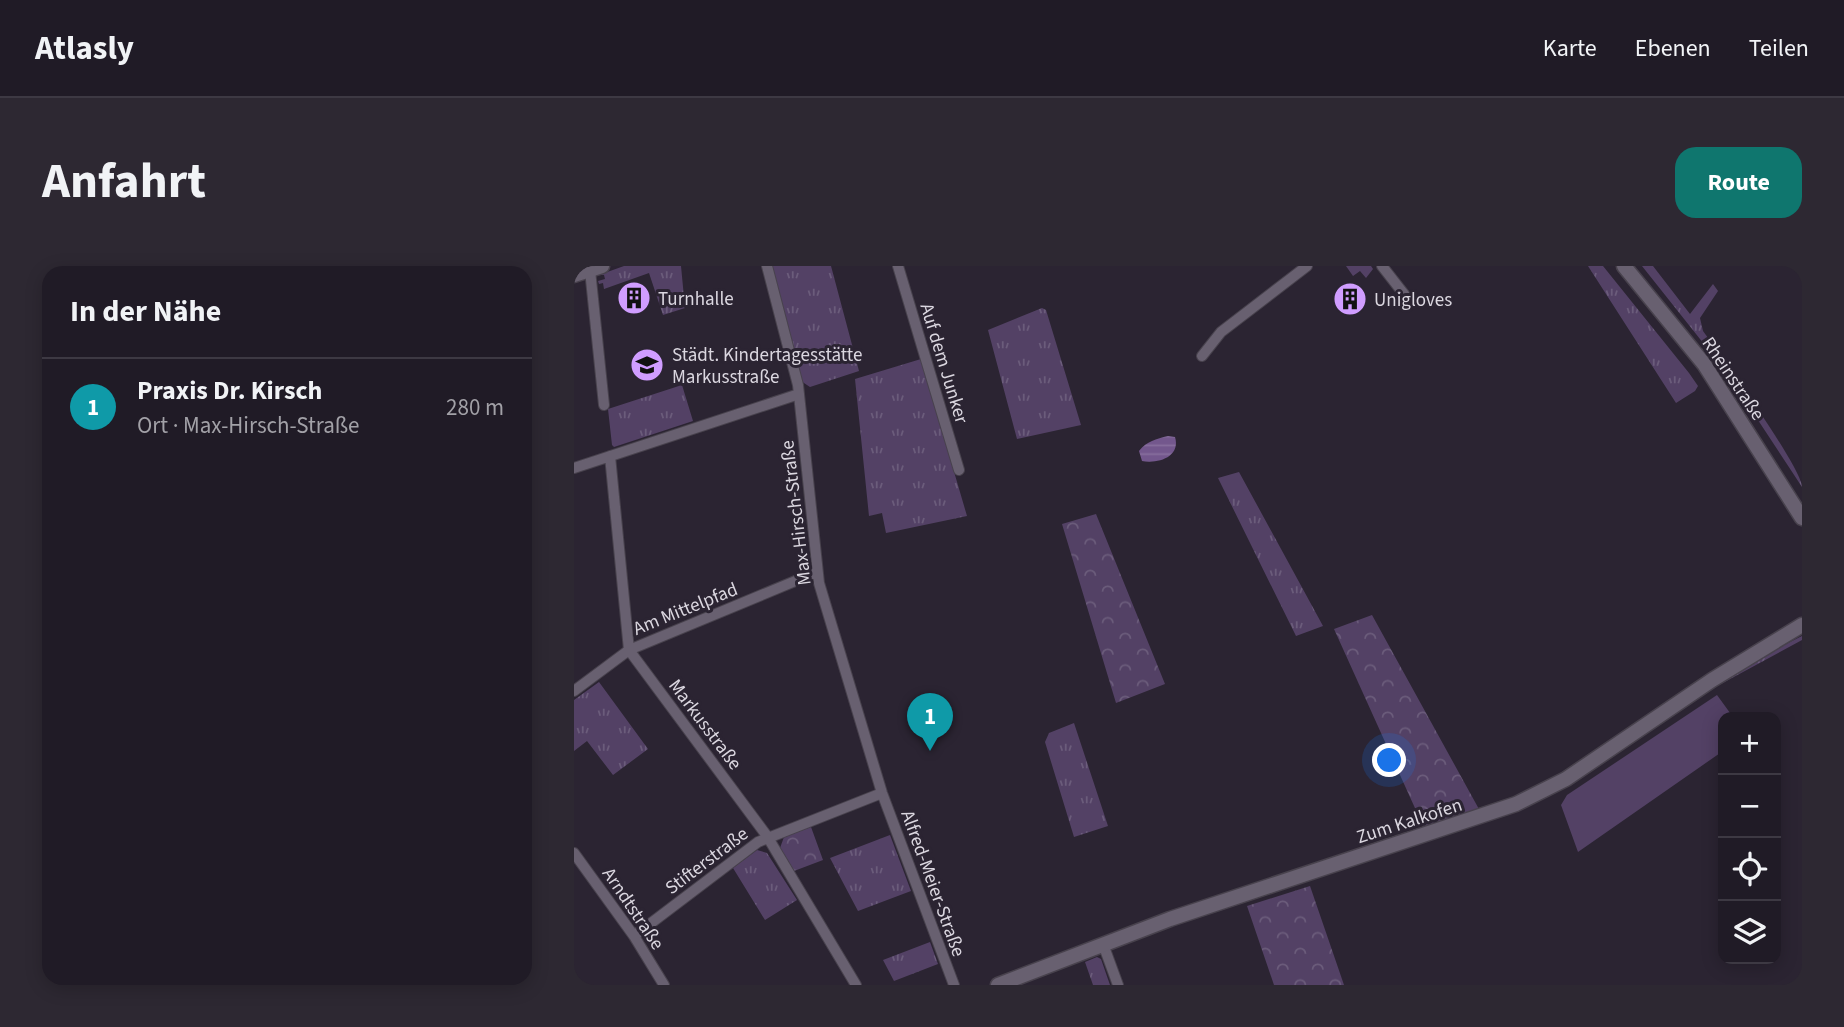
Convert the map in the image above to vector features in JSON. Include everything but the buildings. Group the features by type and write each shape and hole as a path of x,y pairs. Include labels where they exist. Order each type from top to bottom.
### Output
{"street":[{"name":"Max-Hirsch-Straße","path":"767,266 799,394 817,572 882,793"},
{"name":"Auf dem Junker","path":"898,266 959,470"},
{"path":"1202,356 1221,332 1307,266"},
{"path":"1382,266 1411,303"},
{"name":"Rheinstraße","path":"1624,266 1704,364 1802,518"},
{"path":"574,275 596,268 604,405"},
{"path":"574,468 799,394"},
{"path":"610,456 629,650"},
{"name":"Am Mittelpfad","path":"574,691 629,650 817,572"},
{"name":"Zum Kalkofen","path":"998,985 1170,919 1516,804 1566,779 1801,624"},
{"name":"Markusstraße","path":"629,650 767,836 856,985"},
{"name":"Stifterstraße","path":"634,936 767,836 882,793"},
{"name":"Alfred-Meier-Straße","path":"882,793 954,985"},
{"name":"Arndtstraße","path":"574,853 634,936 664,985"},
{"path":"1103,944 1118,985"}],"green space":[{"path":"624,266 681,266 685,308 663,315 649,273 604,289 603,283 599,284 598,281 605,279 604,275 599,275"},
{"path":"771,266 831,266 859,371 810,387 801,381"},
{"path":"1346,266 1371,266 1373,269 1366,278 1360,271 1353,276"},
{"path":"1588,266 1603,266 1689,373 1698,386 1695,391 1676,403"},
{"path":"1642,266 1653,266 1690,314 1713,284 1718,291 1700,318 1703,331 1775,435 1802,487 1727,373"},
{"path":"1042,308 1046,310 1081,425 1017,439 988,330"},
{"path":"921,359 967,516 886,533 882,513 869,516 855,379"},
{"path":"682,385 693,421 614,447 612,445 608,409"},
{"path":"1239,472 1323,626 1296,636 1218,478"},
{"path":"1096,514 1165,684 1116,703 1062,524"},
{"path":"1372,615 1480,811 1424,828 1334,629"},
{"path":"1802,636 1802,640 1719,685 1772,651"},
{"path":"599,682 648,749 613,775 587,741 574,751 574,700"},
{"path":"1717,695 1729,712 1718,712 1718,754 1578,852 1561,805 1567,795"},
{"path":"1074,723 1108,826 1074,837 1045,742 1049,733"},
{"path":"811,827 823,860 794,871 780,848 784,837"},
{"path":"890,835 911,891 858,911 830,858"},
{"path":"757,850 767,853 797,900 765,920 733,868"},
{"path":"1310,886 1344,985 1274,985 1247,906"},
{"path":"930,942 938,964 894,981 883,960"},
{"path":"1097,957 1101,959 1110,985 1093,985 1085,962"}],"shaded area":[{"path":"1168,436 1175,437 1176,444 1175,450 1167,458 1142,461 1139,451 1142,448 1152,441"}],"place":[{"name":"Turnhalle","path":"634,298"},
{"name":"Unigloves","path":"1350,299"},
{"name":"Städt. Kindertagesstätte Markusstraße","path":"647,365"},
{"name":"Praxis Dr. Kirsch","path":"930,751"}]}
